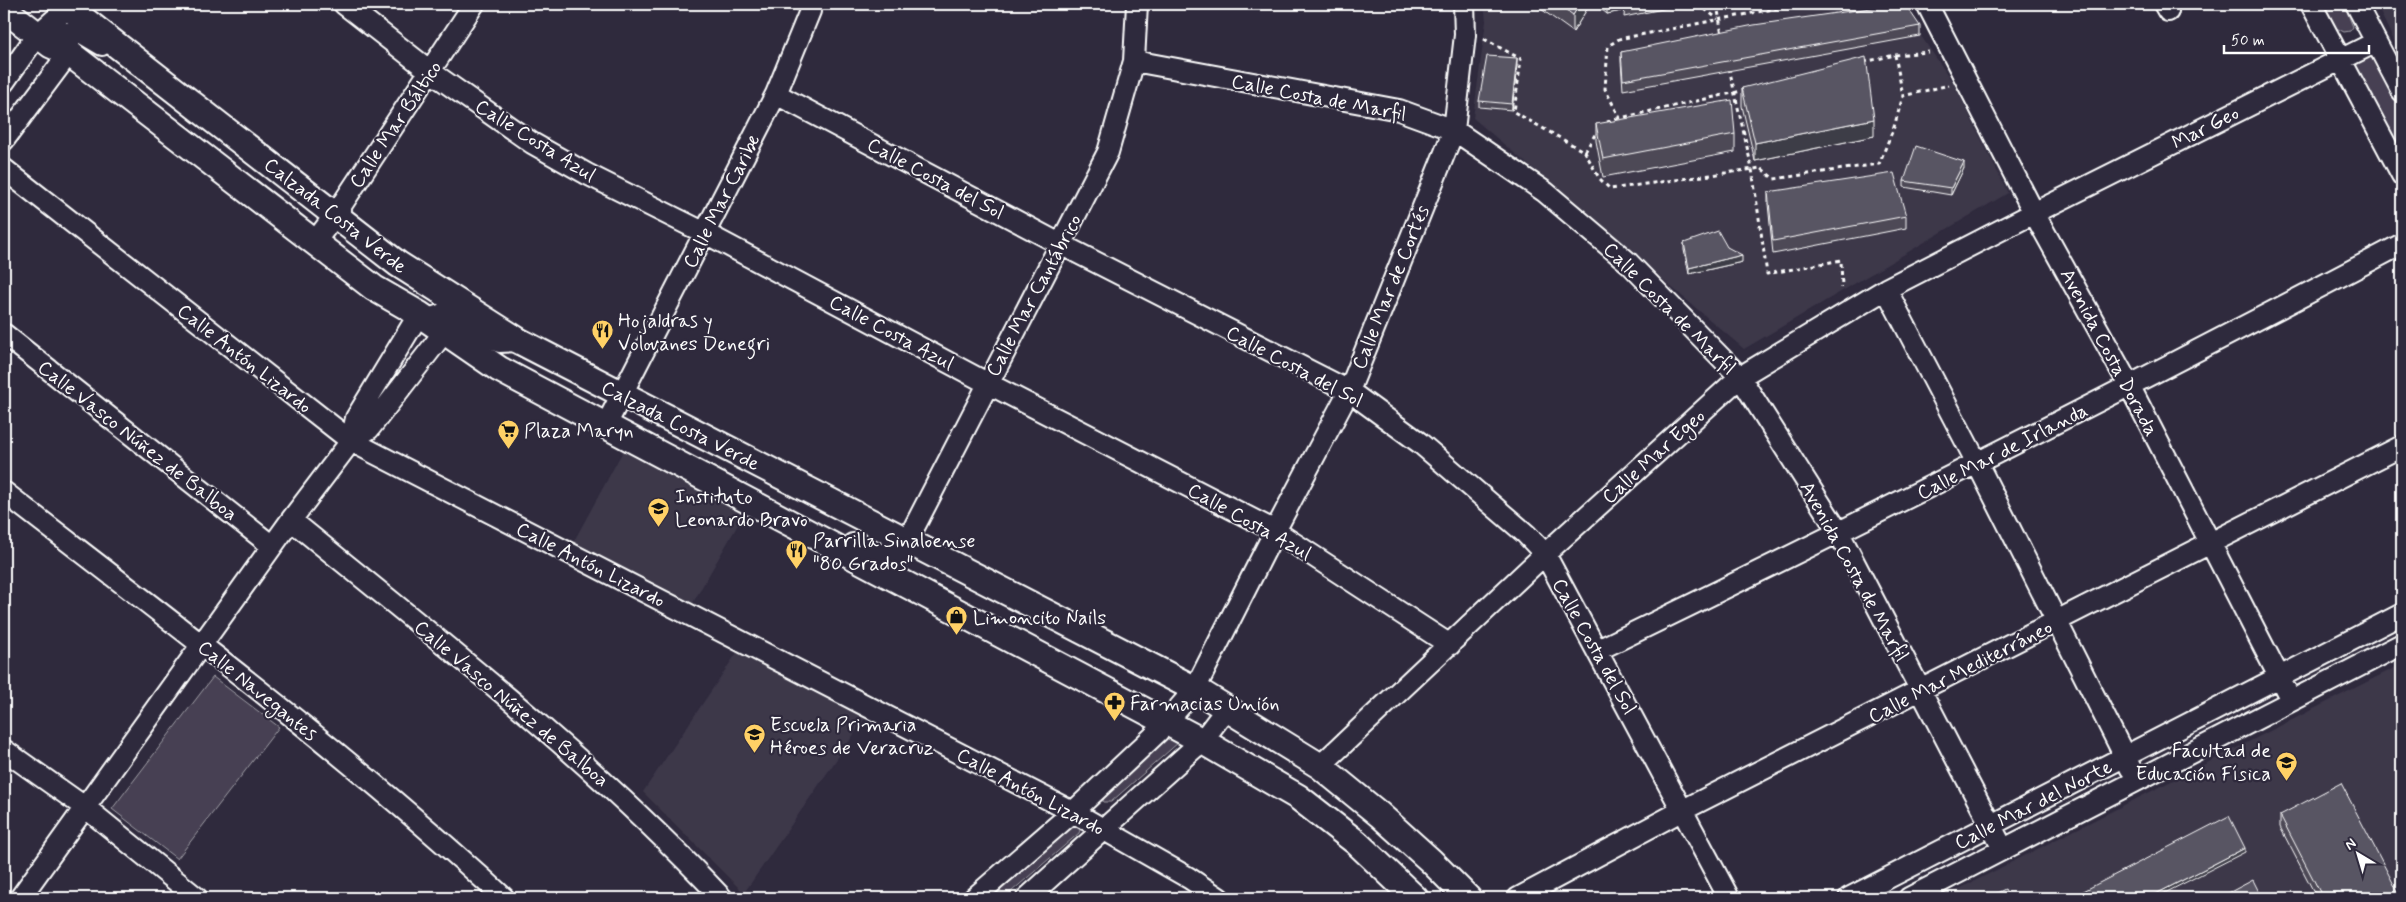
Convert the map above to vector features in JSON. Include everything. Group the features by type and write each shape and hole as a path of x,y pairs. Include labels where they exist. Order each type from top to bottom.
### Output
{"main road":[{"name":"Calzada Costa Verde","path":"4,9 51,45 68,20"},
{"name":"Calzada Costa Verde","path":"68,20 185,98 398,264 519,341 907,542 1195,688 1320,766 1394,828 1468,898"},
{"name":"Calzada Costa Verde","path":"68,20 217,168 374,288 420,314 499,369 1202,740 1298,797 1357,843 1415,898"}],"street":[{"name":"Calle Costa Azul","path":"344,4 430,72 532,143 587,174 706,233 987,383 1275,531 1450,646"},
{"name":"Calle Mar Báltico","path":"314,243 335,215 474,4"},
{"name":"Calle Mar Caribe","path":"606,425 776,94 810,11 811,4"},
{"name":"Calle Mar Cantábrico","path":"890,574 1108,152 1134,61 1137,4"},
{"name":"Calle Mar de Cortés","path":"974,898 1073,812 1168,722 1195,688 1349,391 1454,130 1465,35 1464,4"},
{"name":"Avenida Costa Dorada","path":"1927,4 2034,212 2130,387 2291,700"},
{"path":"2311,4 2342,59 2402,175"},
{"path":"2356,4 2402,91"},
{"path":"4,82 37,35 68,20"},
{"path":"4,140 68,20"},
{"name":"Mar Geo","path":"2034,212 2376,42"},
{"name":"Calle Costa de Marfil","path":"1134,61 1399,110 1454,130 1545,192 1629,263 1740,377"},
{"name":"Calle Costa del Sol","path":"776,94 1060,244 1349,391 1420,443 1526,534 1545,554 1684,810 1729,898"},
{"path":"217,168 232,169 300,221 321,223 335,215"},
{"name":"Calle Antón Lizardo","path":"4,169 351,441 1073,812 1189,878 1219,898"},
{"name":"Calle Mar Egeo","path":"1320,766 1450,646 1545,554 1740,377 1886,289 2034,212"},
{"name":"Calle Mar de Irlanda","path":"1598,650 1839,533 2130,387 2402,244"},
{"path":"1886,289 1977,463 2136,780"},
{"path":"351,441 356,418 420,314 432,318 442,314 449,316 499,342 519,341"},
{"path":"20,898 291,520 351,441 369,429 445,331"},
{"name":"Calle Vasco Núñez de Balboa","path":"4,334 272,546"},
{"name":"Avenida Costa de Marfil","path":"1740,377 1839,533 2003,849"},
{"name":"Calle Mar Mediterráneo","path":"1518,898 1684,810 2209,542 2402,446"},
{"name":"Calle Navegantes","path":"4,492 202,645 366,777 449,847 504,898"},
{"path":"790,522 797,518 804,518 874,555 885,554 907,542"},
{"name":"Calle Vasco Núñez de Balboa","path":"291,520 584,761 671,844 722,898"},
{"name":"Calle Mar del Norte","path":"1849,898 2402,614"},
{"name":"Calle Mar del Norte","path":"1909,898 2402,644"},
{"path":"1027,898 1202,740 1227,708"},
{"path":"4,750 86,808 197,898"}],"path":[{"path":"1698,4 1719,20"},
{"path":"1717,4 1723,38"},
{"path":"1620,118 1605,89 1608,46 1619,39 1799,4"},
{"path":"1484,38 1520,59 1514,112 1585,152 1599,178 1610,188 1761,168 1774,179 1879,164 1894,127 1903,96 1895,55"},
{"path":"1857,64 1895,55 1932,51"},
{"path":"1728,65 1752,169 1766,274 1841,260 1842,288"},
{"path":"1903,96 1954,84"},
{"path":"1585,152 1602,124 1620,118 1753,88"}],"shaded area":[{"path":"1484,4 1899,4 1954,84 2008,193 1744,349 1473,118 1486,21"},
{"path":"2321,4 2344,4 2353,27 2350,31 2344,32 2334,27"},
{"path":"2376,4 2402,4 2402,47 2398,49"},
{"path":"2363,57 2370,57 2377,63 2402,111 2402,164 2355,66"},
{"name":"Instituto Leonardo Bravo","path":"630,438 751,502 687,613 568,552"},
{"name":"Escuela Primaria Héroes de Veracruz","path":"738,651 866,717 744,893 643,792"},
{"name":"Facultad de Educación Física","path":"2402,664 2402,898 1941,898"},
{"path":"213,677 279,727 177,859 112,809"},
{"path":"1173,734 1179,742 1111,802 1103,802 1104,793"},
{"path":"1073,825 1082,825 1079,833 1004,898 988,898"}],"building":[{"path":"1558,4 1580,4 1573,15"},
{"path":"1625,4 1641,4 1624,7"},
{"path":"1905,4 1920,26 1623,80 1621,52 1754,25"},
{"path":"1487,56 1517,58 1512,104 1479,101"},
{"path":"1866,57 1874,119 1755,143 1742,88"},
{"path":"1732,100 1735,134 1603,159 1596,124"},
{"path":"1916,146 1964,162 1951,188 1904,181"},
{"path":"1894,173 1906,216 1773,241 1768,192"},
{"path":"1718,231 1727,247 1742,255 1689,268 1684,243"},
{"path":"2341,783 2401,898 2323,898 2280,815"},
{"path":"2229,816 2245,848 2148,898 2070,898"},
{"path":"2253,880 2262,898 2219,898"},
{"path":"2005,889 2010,898 1987,898"}],"place":[{"name":"Hojaldras y Volovanes Denegri","path":"602,350"},
{"name":"Plaza Maryn","path":"508,449"},
{"name":"Instituto Leonardo Bravo","path":"659,527"},
{"name":"Parrilla Sinaloense \"80 Grados\"","path":"797,570"},
{"name":"Limoncito Nails","path":"957,636"},
{"name":"Farmacias Unión","path":"1114,722"},
{"name":"Escuela Primaria Héroes de Veracruz","path":"754,754"},
{"name":"Facultad de Educación Física","path":"2287,781"}]}
